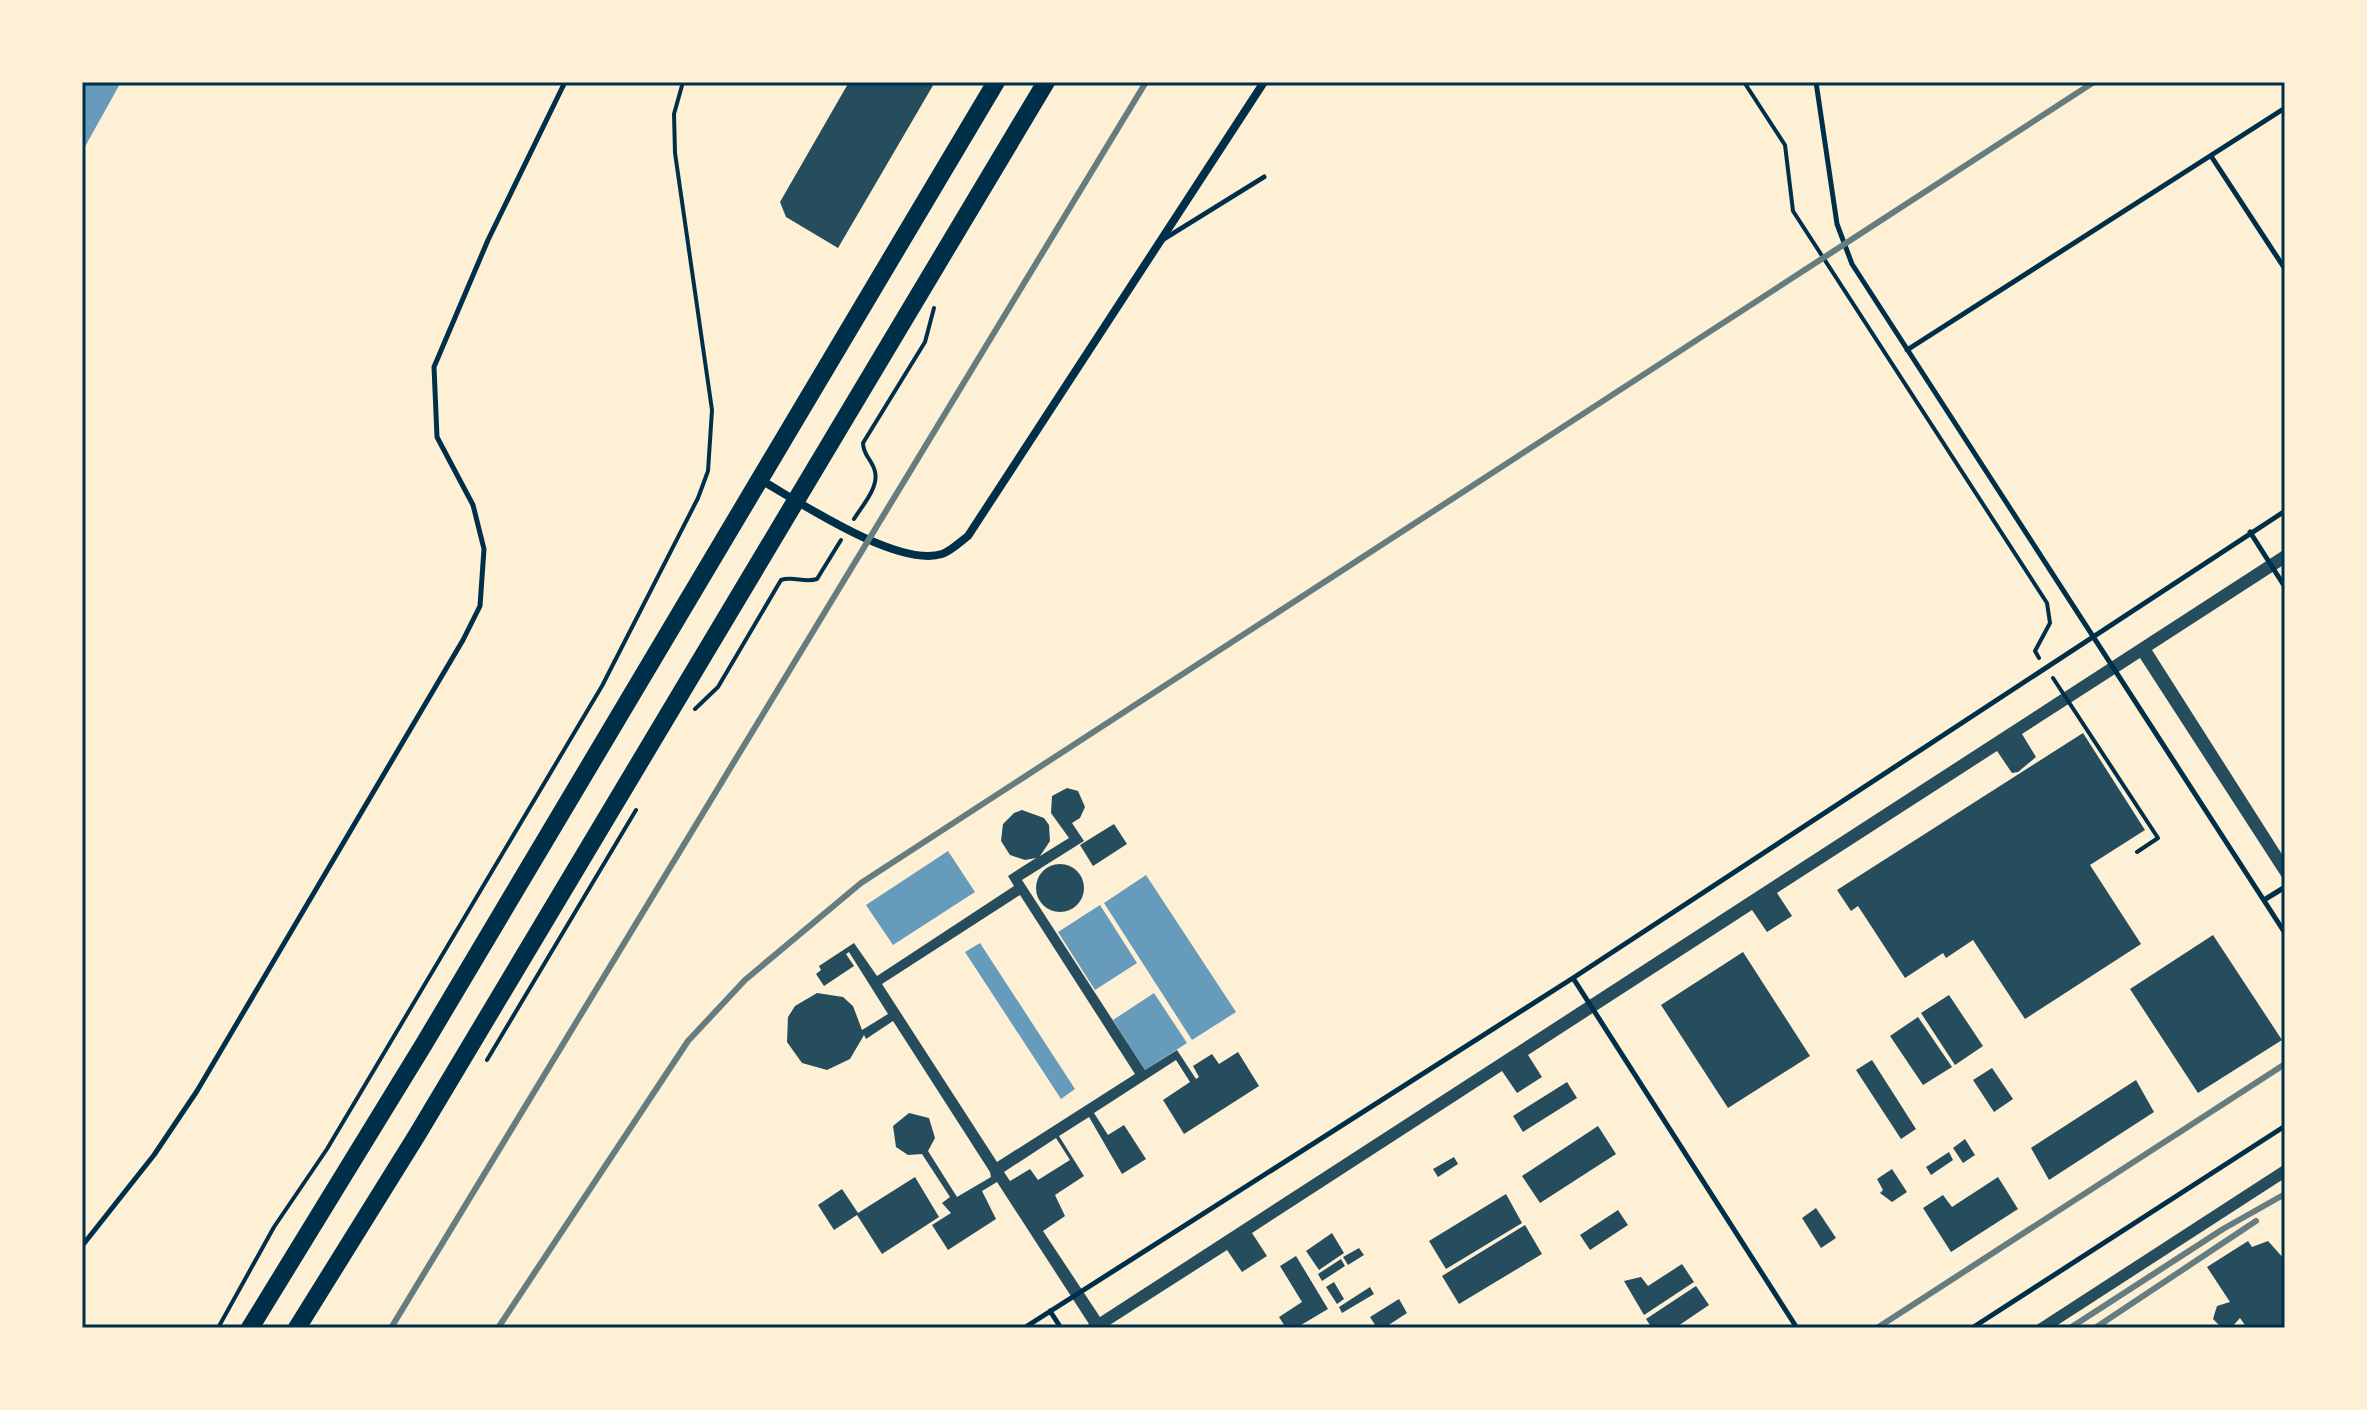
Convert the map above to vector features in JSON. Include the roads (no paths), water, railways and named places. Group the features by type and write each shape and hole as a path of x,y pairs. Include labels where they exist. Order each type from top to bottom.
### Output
{"main road":[{"path":"250,1328 996,82"},
{"path":"297,1328 417,1135 1046,82"}],"street":[{"path":"760,480 891,551 916,556 943,554 968,536 1264,82"}],"lane":[{"path":"82,1246 154,1155 197,1091 463,640 480,606 484,549 473,505 437,437 434,367 488,240 565,82"},
{"path":"1816,82 1840,238 1852,264 2090,637 2285,933"},
{"path":"1907,350 2285,108"},
{"path":"2211,156 2285,269"},
{"path":"1160,241 1264,177"},
{"path":"1024,1328 1573,978 2285,511"},
{"path":"2250,532 2285,587"},
{"path":"2264,900 2285,887"},
{"path":"1573,978 1797,1328"},
{"path":"1972,1328 2285,1126"},
{"path":"1050,1311 1061,1328"}],"water":[{"path":"82,82 121,82 82,152"},
{"path":"948,851 975,892 893,945 866,905"},
{"path":"1146,875 1236,1012 1192,1040 1104,903"},
{"path":"1100,905 1137,963 1095,990 1058,932"},
{"path":"980,943 1075,1089 1061,1099 965,952"},
{"path":"1154,993 1187,1043 1145,1070 1113,1020"}],"railway":[{"path":"391,1328 1146,82"},
{"path":"498,1328 688,1041 745,980 861,883 2094,82"},
{"path":"1877,1328 2285,1064"},
{"path":"2070,1328 2223,1229 2285,1194"},
{"path":"2095,1328 2256,1221"}]}
